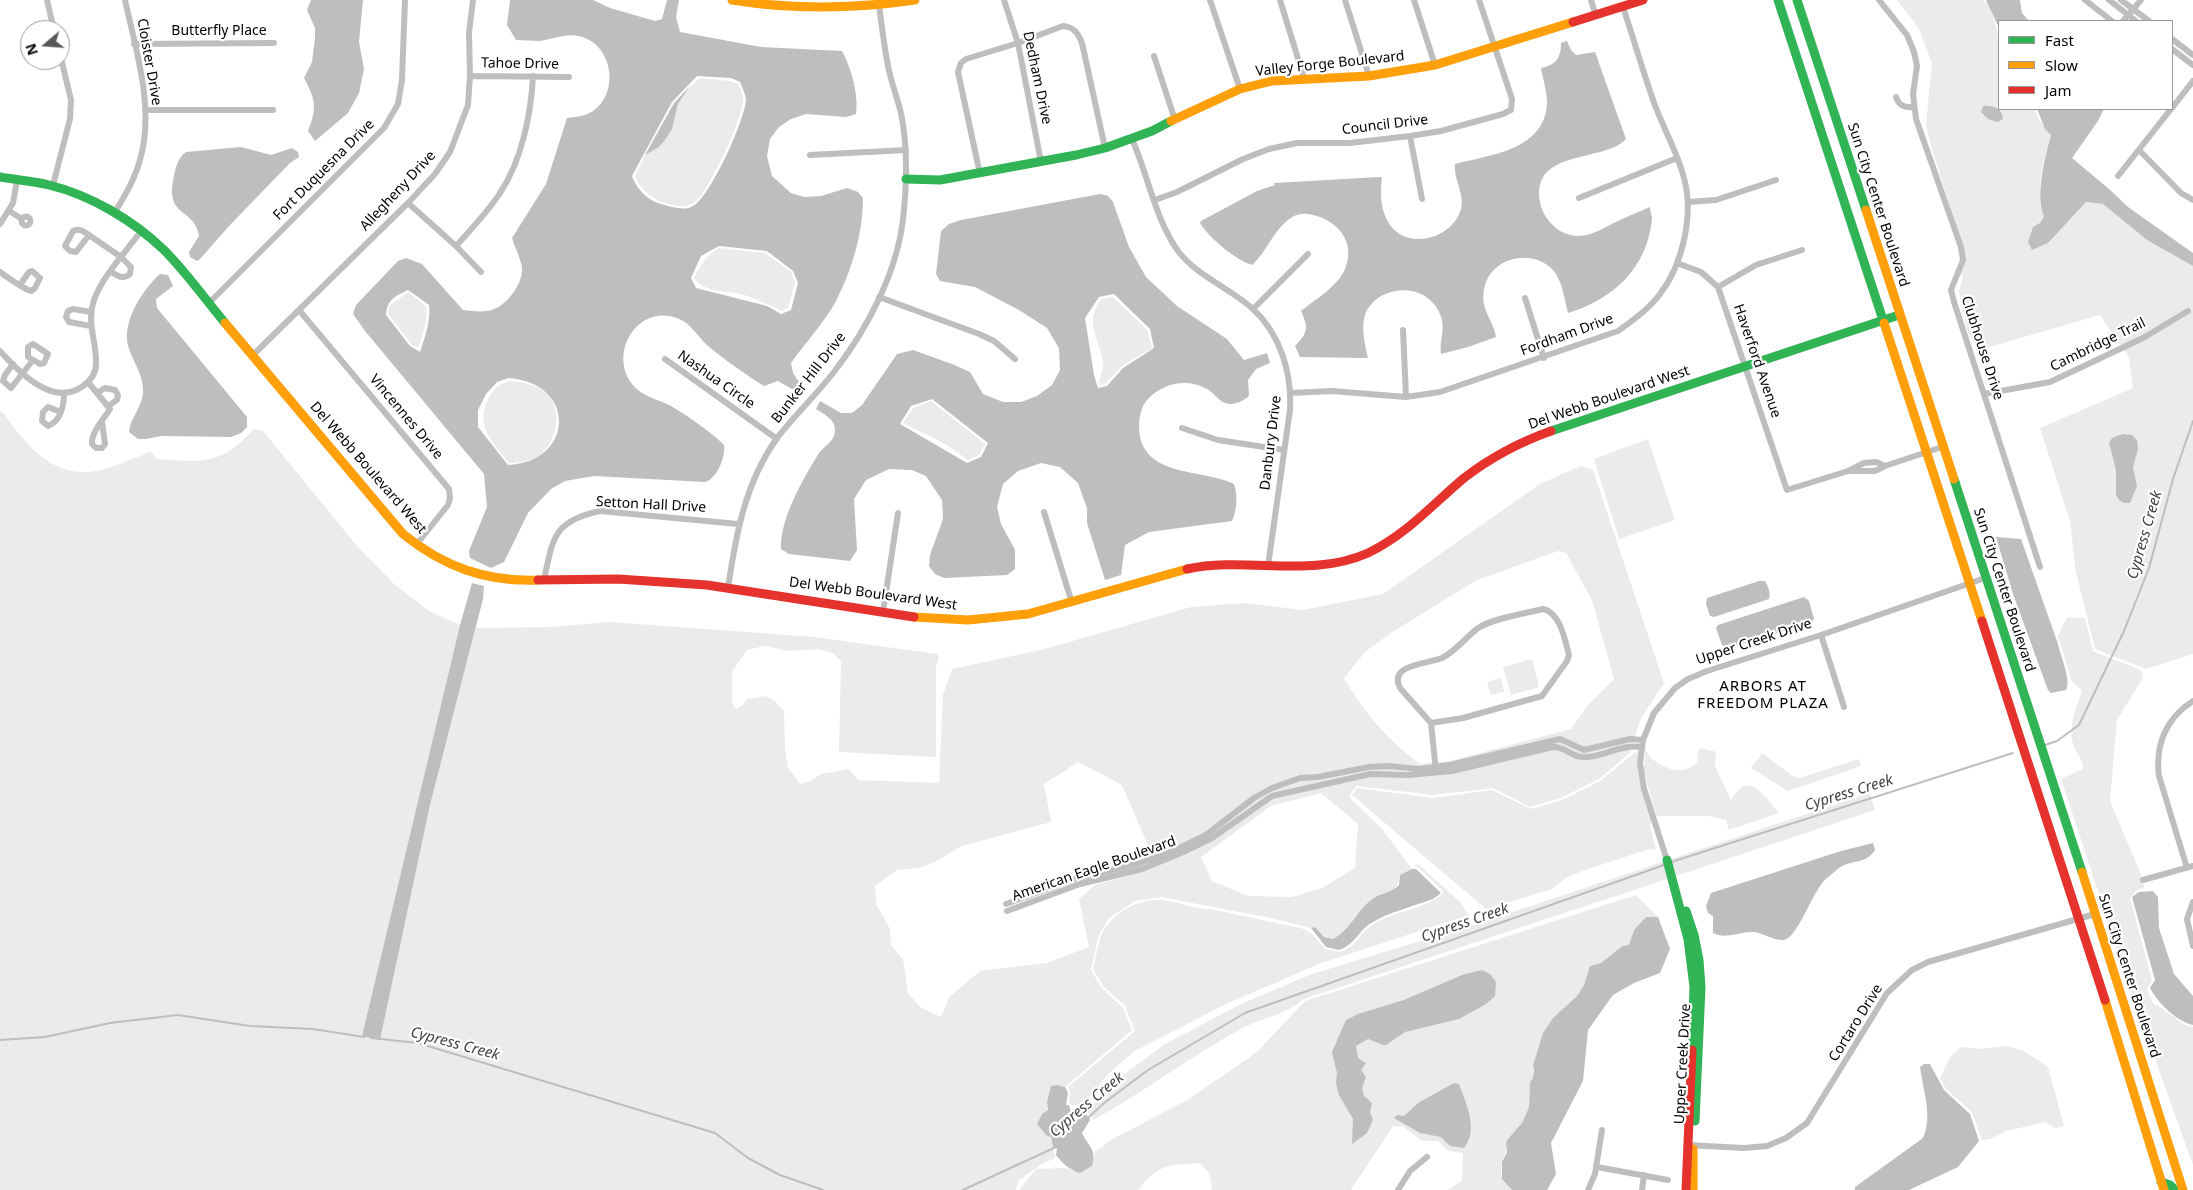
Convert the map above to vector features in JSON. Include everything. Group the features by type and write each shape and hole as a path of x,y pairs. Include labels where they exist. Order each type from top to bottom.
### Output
{"street":[{"path":"47,0 52,20"},
{"name":"Cloister Drive","path":"115,212 135,176 142,155 146,110 125,0"},
{"name":"Fort Duquesna Drive","path":"209,303 384,128 398,104 402,80 405,0"},
{"name":"Allegheny Drive","path":"253,355 408,203 435,174 450,152 468,105 470,76 469,33 473,0"},
{"path":"732,0 759,5 803,9 879,6 916,0"},
{"name":"Dedham Drive","path":"1004,0 1018,44 1041,162"},
{"path":"1210,0 1240,89"},
{"path":"1280,0 1304,78"},
{"path":"1346,0 1369,76"},
{"path":"1414,0 1435,65"},
{"name":"Council Drive","path":"1155,200 1177,192 1243,159 1269,149 1297,143 1350,143 1410,136 1441,131 1503,114 1511,110 1512,99 1479,0"},
{"path":"1591,0 1596,16"},
{"name":"Valley Forge Boulevard","path":"906,179 940,180 980,174 1104,148 1132,139 1240,89 1304,78 1369,76 1435,65 1495,48 1643,0"},
{"path":"1778,0 2079,919 2163,1186 2170,1185 2175,1190"},
{"name":"Sun City Center Boulevard","path":"1797,0 2183,1190"},
{"name":"Clubhouse Drive","path":"1880,0 1907,35 1914,52 1917,66 1913,94 1914,107 1961,247 1963,260 1951,290 2040,567"},
{"path":"2084,0 2111,20"},
{"path":"2109,0 2135,20"},
{"path":"2122,0 2148,20"},
{"path":"2124,20 2140,0"},
{"name":"Bunker Hill Drive","path":"728,588 738,524 760,468 777,439 854,345 879,297 896,256 903,220 906,150 901,114 888,66 879,6"},
{"name":"Fordham Drive","path":"1290,393 1332,391 1406,397 1440,392 1618,332 1642,314 1661,293 1677,263 1685,236 1688,202 1685,179 1656,108 1623,7"},
{"path":"980,174 959,67 966,59 1018,44 1063,26 1068,26 1078,33 1082,42 1104,148"},
{"path":"2173,40 2193,55"},
{"name":"Butterfly Place","path":"134,44 274,43"},
{"path":"2173,49 2193,65"},
{"path":"1154,56 1175,120"},
{"path":"53,186 70,119 71,100 64,70"},
{"name":"Tahoe Drive","path":"470,76 569,77"},
{"path":"456,246 501,192 526,133 532,105 534,76"},
{"path":"2173,107 2193,81"},
{"path":"1896,97 1898,103 1903,106 1914,107"},
{"path":"146,110 273,110"},
{"path":"2118,176 2170,110"},
{"path":"1410,136 1422,199"},
{"name":"Danbury Drive","path":"1132,139 1165,230 1178,251 1194,268 1253,309 1272,333 1281,351 1288,373 1290,393 1268,566"},
{"path":"810,155 906,150"},
{"path":"2139,150 2181,193 2193,200"},
{"path":"1579,198 1677,158"},
{"name":"Del Webb Boulevard West","path":"0,177 53,186 83,197 115,212 164,250 391,520 416,545 437,560 466,572 508,580 620,579 728,588 945,620 998,619 1032,614 1202,566 1232,564 1316,567 1341,562 1366,554 1387,544 1411,528 1468,476 1498,456 1531,438 1900,315"},
{"path":"0,224 13,203 17,180"},
{"path":"1688,202 1716,200 1776,180"},
{"path":"408,203 456,246 481,272"},
{"path":"9,211 22,219"},
{"path":"0,351 24,374 50,391 64,393 79,389 88,382 96,364 91,312 97,293 141,231"},
{"path":"88,235 129,263 130,274 122,278 112,272"},
{"path":"1677,263 1701,272 1718,287 1756,265 1802,250"},
{"path":"1253,309 1308,254"},
{"path":"0,272 20,286"},
{"name":"Haverford Avenue","path":"1718,287 1787,490 1848,470 1875,471 1926,452"},
{"path":"879,297 987,337 1015,359"},
{"path":"1525,298 1544,358"},
{"path":"91,312 73,309 68,311 66,317 69,322 91,326"},
{"name":"Vincennes Drive","path":"299,310 449,489 450,498 448,506 416,545"},
{"name":"Cambridge Trail","path":"1984,394 2050,382 2143,338 2188,311"},
{"path":"1403,330 1406,397"},
{"name":"Nashua Circle","path":"665,359 777,439"},
{"path":"13,364 3,381 5,384 13,387 33,360"},
{"path":"88,382 110,409 102,422"},
{"path":"97,393 105,388 115,390 118,395 117,400 108,406"},
{"path":"61,412 64,393"},
{"path":"1182,428 1218,440 1284,450"},
{"path":"1926,452 1942,447"},
{"name":"Setton Hall Drive","path":"544,580 556,533 569,522 585,514 600,512 738,524"},
{"path":"1044,512 1072,603"},
{"path":"883,612 898,513"},
{"name":"Upper Creek Drive","path":"1692,1190 1694,987 1692,963 1674,883 1644,789 1640,763 1642,744 1654,713 1675,688 1688,679 1707,671 1821,635 1985,578"},
{"path":"1430,723 1463,718 1542,696 1567,661 1569,655 1556,617 1550,610 1543,609 1484,624 1476,629 1451,653 1441,658 1408,667 1398,676 1400,688 1430,723 1436,770"},
{"path":"1821,635 1844,707"},
{"path":"2143,880 2190,867 2159,776 2157,763 2164,731 2178,713 2193,702"},
{"name":"American Eagle Boulevard","path":"1006,908 1080,884 1142,869 1181,853 1212,838 1272,796 1370,774 1408,775 1553,747 1560,747 1575,756 1584,758 1642,744"},
{"name":"American Eagle Boulevard","path":"1018,904 1078,878 1140,863 1206,835 1242,806 1286,782 1369,767 1389,766 1436,770"},
{"path":"2193,902 2188,919 2189,936 2193,946"},
{"name":"Cortaro Drive","path":"1691,1145 1744,1148 1767,1146 1786,1138 1807,1123 1888,994 1912,970 1928,962 2095,914"},
{"path":"1588,1190 1597,1167 1602,1130"},
{"name":"Upper Creek Drive","path":"1686,1190 1691,1145"},
{"path":"1398,1190 1410,1171 1428,1157"},
{"path":"1597,1167 1668,1180"},
{"path":"1642,1190 1644,1175"}],"shaded area":[{"path":"311,0 363,0 359,42 364,69 359,93 348,113 315,141 308,131 313,117 313,99 304,78 312,62 315,38 315,28 307,10"},
{"path":"510,0 593,0 610,8 655,21 662,19 667,0 679,0 676,17 680,32 761,47 842,51 854,82 856,114 846,117 806,114 791,119 779,127 770,139 767,156 772,176 791,193 804,197 821,196 847,188 858,192 863,198 856,251 842,289 826,317 791,363 793,373 803,388 799,393 778,381 764,386 715,351 682,320 663,316 650,318 639,324 625,345 623,358 625,371 632,384 640,392 677,410 707,430 724,445 724,455 717,472 705,482 594,476 565,481 551,489 528,513 504,562 491,568 470,558 469,551 487,507 484,474 353,314 356,305 398,261 406,258 422,264 463,310 483,311 494,309 504,303 514,292 522,274 522,268 512,238 546,184 567,118 587,114 601,103 607,94 609,72 607,61 602,52 585,38 568,35 539,41 516,40 507,25","holes":["697,76 731,78 740,82 746,98 740,123 719,170 697,203 684,209 670,207 647,197 632,176 672,102","719,246 767,251 793,271 798,283 791,310 781,314 767,306 696,288 691,278 701,256","408,290 429,305 426,334 420,352 410,346 386,315 388,305 396,296","509,378 531,383 547,394 556,407 559,423 556,438 546,451 530,461 508,465 478,427 478,410 486,394 497,382"]},
{"path":"1897,0 1982,0 1990,6 1998,34 1998,110 2034,110 2051,135 2041,175 2040,197 2044,216 2040,223 2067,223 2086,202 2103,204 2147,240 2193,266 2193,654 2146,669 2095,649 2076,572 2070,521 2040,428 2133,388 2129,358 2100,315 1979,350 1968,333 1959,292 1963,276 1959,275 1965,253 1926,124 1932,63 1918,27"},
{"path":"1986,0 2020,0 2022,13 2028,20 1998,20 1998,26"},
{"path":"1567,41 1571,50 1576,55 1595,52 1626,139 1616,146 1557,165 1547,173 1540,185 1540,202 1543,211 1554,226 1562,232 1579,236 1593,233 1650,207 1652,219 1649,237 1635,267 1625,279 1600,299 1568,313 1561,285 1553,270 1544,263 1534,259 1512,259 1494,270 1487,279 1484,290 1484,304 1496,337 1441,354 1443,328 1439,312 1424,295 1402,290 1381,296 1366,312 1363,329 1368,358 1300,357 1295,346 1303,337 1306,329 1301,311 1332,287 1342,275 1348,260 1347,244 1340,231 1320,217 1307,214 1294,216 1281,226 1252,265 1238,258 1216,242 1204,229 1200,223 1201,221 1257,191 1275,185 1274,183 1382,177 1381,189 1384,214 1390,225 1398,233 1408,238 1419,239 1430,238 1440,234 1456,219 1461,209 1462,203 1455,164 1513,148 1526,141 1537,131 1544,119 1547,103 1541,68 1557,60 1561,43"},
{"path":"700,78 730,81 738,84 743,97 742,107 725,153 701,196 687,206 674,205 649,195 639,184 635,176 645,155 659,147 672,129 678,104 688,89"},
{"path":"690,86 678,104 672,129 665,140 659,147 645,155 674,103"},
{"path":"1983,106 1990,106 2001,112 2003,119 1998,122 1988,119 1981,112"},
{"path":"2037,110 2104,110 2072,158 2128,207 2193,253 2193,266 2147,240 2103,204 2086,202 2048,243 2032,250 2028,242 2033,227 2040,223 2044,216 2040,198 2044,165 2051,135 2045,129"},
{"path":"241,147 271,155 292,148 298,152 299,157 290,163 197,261 190,257 189,252 199,236 196,227 192,220 176,206 173,199 172,190 178,162 186,152"},
{"path":"1100,194 1108,196 1113,202 1129,247 1146,277 1177,306 1227,339 1244,360 1267,353 1270,363 1256,369 1248,380 1249,396 1241,401 1232,404 1225,403 1209,390 1199,386 1183,383 1176,384 1161,389 1148,399 1140,416 1139,427 1142,443 1150,455 1161,463 1174,469 1234,484 1236,503 1232,521 1149,532 1125,545 1121,575 1105,580 1087,523 1087,508 1078,483 1060,467 1041,463 1018,471 1003,484 997,507 1001,524 1015,550 1015,569 1007,575 944,578 935,574 929,566 930,555 943,519 942,500 926,476 912,470 889,469 866,480 854,499 857,550 850,561 789,554 781,549 784,525 794,499 819,453 831,441 834,435 835,427 832,421 816,409 820,401 841,413 852,413 862,405 897,354 913,350 970,372 983,394 1003,402 1021,402 1037,396 1052,385 1060,370 1059,348 1047,328 1019,310 975,287 940,281 936,274 941,231 949,224 961,220","holes":["1114,294 1150,329 1154,348 1123,368 1107,386 1098,388 1094,375 1085,318 1099,297","932,399 988,443 981,457 967,463 900,424 911,406"]},
{"path":"719,248 765,253 791,272 795,283 788,308 782,311 748,296 714,290 698,283 694,278 699,269 707,257"},
{"path":"160,274 168,275 173,286 156,299 157,308 247,417 247,427 241,433 231,437 161,436 138,439 129,432 142,398 143,387 129,349 128,329 134,308 146,289"},
{"path":"408,292 426,306 426,322 418,348 412,345 388,314 389,306"},
{"path":"1113,297 1147,330 1152,348 1122,366 1105,384 1100,385 1103,366 1094,333 1093,317 1101,299"},
{"path":"510,381 532,386 543,391 551,399 556,413 556,428 551,442 538,456 522,462 509,463 487,433 483,416 493,391 500,385"},
{"path":"931,401 985,444 979,455 968,460 947,445 903,423 913,408"},
{"path":"0,411 40,455 68,470 84,472 102,470 139,457 150,451 157,459 200,461 210,459 221,456 231,450 254,429 263,431 357,546 394,584 429,611 460,625 362,1036 380,1040 430,805 476,628 549,627 610,622 814,637 937,654 939,658 936,666 936,757 839,752 841,661 833,653 818,649 789,651 764,646 747,650 732,672 732,703 736,709 742,706 747,699 766,696 775,701 784,711 785,749 788,768 800,784 812,780 821,774 849,769 858,780 939,783 943,695 952,669 1041,650 1191,607 1245,603 1303,610 1383,594 1540,484 1581,466 1593,470 1664,683 1641,718 1630,753 1599,779 1561,798 1530,807 1493,788 1433,795 1356,786 1349,797 1382,829 1412,869 1400,875 1393,889 1372,899 1345,930 1333,939 1324,937 1315,927 1311,928 1275,919 1161,897 1135,901 1109,918 1098,937 1091,970 1101,987 1123,1008 1132,1030 1065,1087 1057,1085 1040,1127 1044,1133 1051,1137 1055,1157 1018,1181 1016,1190 0,1190","holes":["1558,551 1566,553 1592,600 1614,679 1589,704 1571,729 1450,761 1420,764 1387,736 1368,714 1344,678 1366,651 1394,631 1477,580","1078,762 1122,785 1146,841 1153,868 1095,885 1079,899 1089,947 1047,963 980,971 949,997 941,1017 921,1008 908,993 903,959 891,945 890,929 876,904 875,886 897,870 919,868 933,863 962,846 1051,822 1044,784","1321,793 1358,824 1355,868 1322,888 1292,897 1248,896 1212,881 1201,857 1271,806"]},
{"path":"2123,434 2132,435 2137,440 2138,449 2133,467 2137,486 2130,503 2124,503 2116,495 2116,470 2109,443 2112,438"},
{"path":"1648,439 1675,520 1619,539 1594,459"},
{"path":"1996,537 2021,539 2067,674 2066,690 2051,693 2048,690 2013,594"},
{"path":"1759,581 1765,581 1768,587 1769,599 1714,617 1710,616 1706,604 1707,598"},
{"path":"472,583 484,586 483,599 430,805 380,1040 362,1036 460,625"},
{"path":"1804,597 1809,601 1814,619 1810,623 1726,649 1722,645 1716,628 1718,625"},
{"path":"2067,617 2085,618 2093,651 2141,670 2143,678 2117,720 2110,801 2142,877 2144,888 2137,890 2130,898 2152,980 2147,990 2154,1005 2157,1005 2185,1025 2193,1027 2193,1165 2136,1006 2061,779 2083,769 2072,737 2074,717 2082,690 2072,682 2058,636"},
{"path":"1532,659 1539,687 1511,695 1503,667"},
{"path":"1501,678 1504,692 1491,695 1487,682"},
{"path":"1645,747 1653,760 1673,770 1683,770 1697,763 1698,752 1701,748 1716,752 1715,766 1731,800 1738,791 1750,786 1762,793 1779,813 1729,830 1726,820 1709,816 1656,816 1644,772"},
{"path":"1638,750 1638,773 1652,822 1650,825 1656,849 1646,850 1582,871 1566,878 1552,889 1486,909 1352,795 1357,788 1433,798 1492,790 1531,809 1562,800 1600,781"},
{"path":"1762,753 1794,777 1799,778 1859,759 1861,766 1788,791 1751,768"},
{"path":"1870,793 1875,810 1676,876 1671,859"},
{"path":"1873,843 1875,850 1872,854 1860,861 1842,866 1822,883 1795,931 1784,940 1754,932 1723,936 1713,933 1713,916 1708,913 1706,906 1711,893 1841,851"},
{"path":"1665,861 1670,878 1304,999 1281,1013 1247,1026 1220,1041 1093,1120 1091,1115 1086,1113 1111,1084 1165,1044 1239,1005 1312,974 1480,923"},
{"path":"1418,864 1461,903 1469,915 1321,963 1222,1006 1135,1051 1109,1073 1084,1104 1072,1105 1069,1103 1070,1093 1068,1087 1135,1031 1125,1006 1103,986 1093,969 1104,930 1110,922 1125,910 1134,905 1152,900 1162,900 1211,909 1304,929 1312,934 1325,949 1340,952 1355,943 1372,925 1389,916 1426,904 1443,894 1443,891 1418,867 1414,866"},
{"path":"1416,869 1441,893 1433,899 1377,919 1350,944 1339,950 1326,947 1311,928 1315,927 1324,937 1333,939 1349,925 1371,900 1396,888 1399,885 1400,875"},
{"path":"2153,891 2158,897 2159,928 2174,974 2193,996 2193,1025 2180,1020 2168,1011 2150,988 2155,980 2132,897 2139,892"},
{"path":"1636,895 1658,917 1646,917 1634,930 1629,945 1621,946 1601,963 1590,966 1584,985 1577,996 1553,1018 1538,1048 1533,1065 1533,1078 1530,1082 1529,1107 1522,1123 1506,1143 1506,1152 1501,1167 1503,1178 1512,1190 1448,1190 1462,1181 1463,1153 1448,1151 1438,1141 1422,1141 1402,1126 1393,1126 1351,1190 1212,1190 1209,1173 1200,1163 1180,1164 1158,1171 1151,1175 1138,1190 1019,1190 1036,1169 1068,1168 1074,1171 1092,1166 1094,1153 1111,1140 1189,1099 1257,1052 1305,1001"},
{"path":"1646,917 1658,917 1670,949 1660,973 1634,983 1613,995 1588,1030 1583,1081 1551,1143 1556,1174 1547,1190 1512,1190 1502,1179 1502,1162 1507,1152 1506,1143 1522,1123 1529,1107 1533,1065 1543,1033 1553,1018 1577,996 1584,985 1590,966 1601,963 1622,946 1629,945 1634,930"},
{"path":"1482,970 1490,974 1496,982 1495,996 1486,1004 1459,1019 1405,1032 1386,1045 1368,1039 1356,1046 1358,1058 1366,1063 1361,1070 1366,1077 1362,1088 1364,1096 1372,1103 1370,1112 1373,1120 1367,1133 1352,1144 1353,1119 1339,1095 1336,1083 1337,1073 1332,1052 1346,1020 1358,1014 1404,1000 1462,975"},
{"path":"2005,1046 2022,1050 2048,1067 2064,1126 2055,1128 2044,1122 2007,1131 1990,1139 1982,1140 1972,1112 1946,1089 1940,1078 1950,1057 1961,1047 1981,1049"},
{"path":"1924,1064 1930,1064 1944,1090 1970,1114 1979,1141 1958,1167 1909,1190 1855,1190 1855,1187 1923,1138 1926,1130 1927,1112 1920,1067"},
{"path":"1454,1083 1459,1084 1470,1116 1471,1133 1464,1148 1450,1146 1441,1137 1420,1133 1394,1118 1397,1115 1404,1116 1418,1103"},
{"path":"1051,1086 1065,1087 1068,1093 1066,1105 1069,1105 1074,1123 1085,1114 1090,1120 1082,1133 1093,1152 1092,1166 1080,1173 1070,1168 1058,1158 1056,1155 1057,1148 1053,1147 1051,1137 1046,1135 1037,1124 1042,1114 1048,1110 1047,1102"}],"waterway":[{"name":"Cypress Creek","path":"2045,745 2057,741 2079,725 2124,631 2149,568 2173,479 2193,421"},
{"name":"Cypress Creek","path":"1671,862 2013,753"},
{"name":"Cypress Creek","path":"1089,1117 1104,1103 1148,1070 1245,1013 1664,865"},
{"name":"Cypress Creek","path":"0,1040 45,1037 110,1023 178,1015 250,1026 313,1029 364,1037"},
{"name":"Cypress Creek","path":"371,1038 418,1043 715,1133 748,1158 780,1175 823,1190"},
{"name":"Cypress Creek","path":"963,1190 1056,1147"}],"traffic: fast":[{"path":"1778,0 1884,323"},
{"path":"1797,0 1866,210"},
{"path":"906,179 940,180 1076,155 1105,148 1152,131 1171,121"},
{"path":"0,177 64,189 95,202 125,219 152,239 172,258 225,323"},
{"path":"1551,431 1899,315"},
{"path":"1954,479 2082,872"},
{"path":"1667,860 1688,939 1694,987 1692,1050"},
{"path":"1686,911 1694,935 1699,960 1701,987 1695,1121"},
{"path":"2161,1182 2170,1185 2175,1190"}],"traffic: slow":[{"path":"732,0 801,7 846,7 915,0"},
{"path":"1171,121 1240,89 1272,81 1369,76 1435,65 1573,22"},
{"path":"1866,210 1954,479"},
{"path":"225,323 403,534 418,546 450,564 466,570 501,578 538,580"},
{"path":"1884,323 1982,621"},
{"path":"914,617 968,620 1028,614 1187,569"},
{"path":"2082,872 2183,1190"},
{"path":"2105,1000 2164,1190"},
{"path":"1693,1149 1693,1190"}],"traffic: jam":[{"path":"1573,22 1643,0"},
{"path":"1187,569 1232,565 1324,565 1346,561 1368,553 1382,546 1407,528 1464,478 1484,464 1517,445 1551,431"},
{"path":"538,580 618,579 707,585 914,617"},
{"path":"1982,621 2105,1000"},
{"path":"1686,1190 1692,1050"}],"district":[{"name":"ARBORS AT FREEDOM PLAZA","path":"1763,696"}]}
